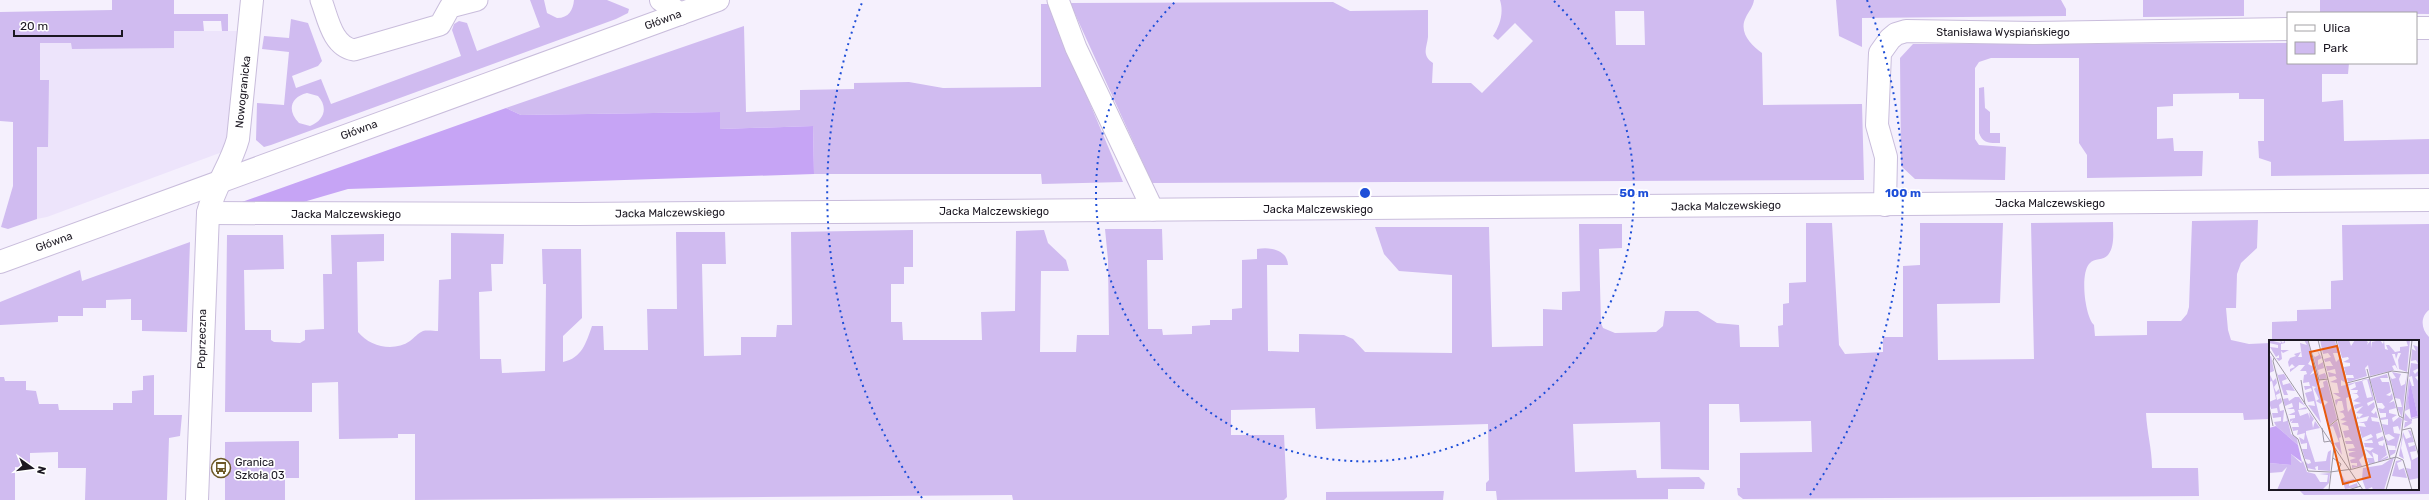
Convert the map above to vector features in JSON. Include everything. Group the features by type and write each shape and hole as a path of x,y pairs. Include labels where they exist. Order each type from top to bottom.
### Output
{"street":[{"name":"Nowogranicka","path":"221,180 234,156 238,139 252,0"},
{"path":"661,0 680,14"},
{"name":"Główna","path":"0,262 221,180 718,0"},
{"path":"2417,28 2429,28"},
{"name":"Stanisława Wyspiańskiego","path":"1885,205 1886,157 1876,125 1879,65 1880,53 1896,34 1906,31 2035,32 2287,29"},
{"name":"Poprzeczna","path":"196,500 208,213 221,180"},
{"name":"Jacka Malczewskiego","path":"208,213 577,214 2429,200"}],"lane":[{"path":"321,0 336,39 345,47 354,50 440,25 445,20 449,4 477,0"},
{"path":"1058,0 1076,48 1153,210"}],"shaded area":[{"path":"32,31 237,31 225,151 47,217 31,220"},
{"path":"506,108 521,115 720,112 720,129 813,126 814,174 348,189 300,203 239,203"}],"green space":[{"path":"112,0 174,0 174,14 228,14 228,31 222,31 221,21 203,21 204,31 174,31 174,48 72,49 71,43 40,43 40,80 49,80 48,147 37,147 37,219 8,229 1,227 13,186 13,122 0,121 0,12 112,10"},
{"path":"530,0 544,0 547,13 557,18 565,17 570,13 574,0 607,0 629,9 628,13 616,19 271,145 264,147 256,140 257,103 284,105 289,52 262,49 264,36 289,38 291,19 308,23 322,61 318,66 292,76 296,88 321,79 331,104 461,56 452,30 454,24 459,21 467,23 477,51 540,27","holes":["307,93 318,96 324,109 322,117 310,126 299,123 293,114 292,105 294,101 301,95"]},
{"path":"1500,0 1754,0 1746,17 1744,28 1747,38 1762,53 1763,105 1862,104 1864,180 1152,183 1070,3 1333,2 1350,11 1428,10 1428,37 1426,54 1429,60 1433,63 1432,83 1471,83 1482,93 1533,41 1515,23 1498,40 1493,36 1501,19","holes":["1615,11 1644,11 1645,45 1616,45"]},
{"path":"1836,0 2061,0 2066,9 2066,16 1862,18 1862,47 1839,36"},
{"path":"2143,0 2244,0 2244,16 2143,17"},
{"path":"2320,0 2429,0 2429,14 2417,14 2417,12 2320,12"},
{"path":"1041,4 1048,4 1123,182 1042,184 1041,174 814,174 813,126 720,129 719,112 521,115 506,108 744,26 746,112 800,110 800,90 854,89 854,83 909,82 943,88 1041,87"},
{"path":"2287,43 2287,64 2349,64 2348,74 2322,74 2322,102 2343,100 2344,141 2429,139 2429,174 2271,176 2271,162 2259,158 2258,141 2264,141 2264,99 2239,99 2239,93 2173,94 2173,106 2157,107 2157,139 2173,138 2174,151 2203,151 2202,176 2087,178 2087,155 2079,143 2079,58 1991,58 1979,62 1975,68 1975,139 1979,145 2006,147 2005,180 1915,179 1901,166 1900,58 1913,44"},
{"path":"1984,87 1985,108 1990,112 1990,133 2000,133 2000,143 1990,143 1985,141 1979,133 1979,88"},
{"path":"2258,220 2257,248 2241,263 2237,274 2236,308 2226,308 2228,330 2231,340 2249,344 2269,343 2269,419 2244,420 2243,413 2146,413 2152,468 2198,468 2199,496 1743,499 1738,495 1737,488 1740,488 1740,453 1812,452 1811,421 1740,422 1739,404 1709,404 1709,470 1661,469 1660,422 1573,424 1575,472 1636,470 1637,478 1699,477 1705,483 1704,489 1668,489 1668,499 1497,500 1496,491 1486,491 1486,483 1489,480 1488,424 1316,429 1315,408 1231,410 1231,435 1284,435 1287,497 1284,500 1013,500 1012,495 415,500 415,434 398,434 398,438 339,439 338,382 312,383 312,412 225,412 227,235 283,235 284,269 244,270 245,330 271,330 271,340 274,342 300,343 305,340 305,330 324,329 323,274 332,274 331,235 384,234 384,261 357,262 358,332 369,341 382,346 390,347 404,344 423,331 438,331 439,280 451,279 451,233 504,234 503,264 491,264 492,291 479,292 480,359 501,359 502,373 545,371 546,284 543,284 542,249 581,249 582,318 563,336 563,362 575,357 579,353 585,344 592,326 603,326 604,350 648,350 647,309 677,309 676,232 725,232 726,264 702,264 704,356 741,355 741,337 776,337 777,325 792,325 791,232 913,230 913,267 904,267 904,284 891,284 891,322 902,322 903,340 982,340 981,312 1015,311 1016,231 1044,230 1048,243 1066,260 1069,271 1041,271 1040,352 1076,352 1077,335 1109,335 1108,260 1105,229 1162,229 1163,260 1147,260 1148,329 1162,329 1163,335 1192,334 1192,326 1210,325 1210,320 1232,320 1232,309 1242,308 1242,260 1257,259 1257,249 1267,248 1277,250 1285,255 1288,265 1267,265 1268,351 1299,352 1299,334 1344,335 1353,339 1365,352 1452,353 1452,275 1399,271 1384,254 1375,227 1489,227 1492,347 1543,346 1543,309 1562,310 1562,292 1580,291 1579,224 1622,224 1622,248 1599,249 1601,323 1603,328 1615,333 1656,332 1663,326 1665,311 1698,311 1717,323 1739,325 1740,347 1779,347 1778,326 1783,325 1783,304 1789,303 1789,283 1806,282 1806,223 1832,223 1839,345 1845,354 1883,352 1883,337 1903,337 1903,266 1920,265 1920,223 2003,223 2000,303 1937,304 1938,360 2034,359 2031,223 2113,222 2113,239 2110,252 2106,257 2091,262 2086,269 2084,286 2086,305 2094,325 2095,336 2147,335 2147,321 2181,321 2187,314 2189,307 2192,221"},
{"path":"2429,224 2429,310 2424,316 2423,327 2429,337 2429,494 2304,495 2299,490 2419,490 2419,340 2272,340 2272,322 2297,321 2297,310 2331,309 2331,281 2343,280 2342,225"},
{"path":"190,242 187,332 142,331 142,320 131,320 131,299 106,300 106,308 83,308 83,316 58,316 58,322 0,325 0,302 80,270 82,281"},
{"path":"154,375 154,415 182,415 180,436 169,438 167,500 85,500 86,468 58,468 58,452 30,453 30,468 15,467 15,500 0,500 0,377 4,377 5,381 26,381 26,390 36,391 39,404 58,404 59,410 113,410 113,403 132,403 132,391 143,390 143,376"},
{"path":"299,441 299,478 285,478 285,500 225,500 225,442"},
{"path":"1444,491 1443,500 1326,500 1326,492"}],"place":[{"name":"Granica Szkoła 03","path":"221,468"}]}
